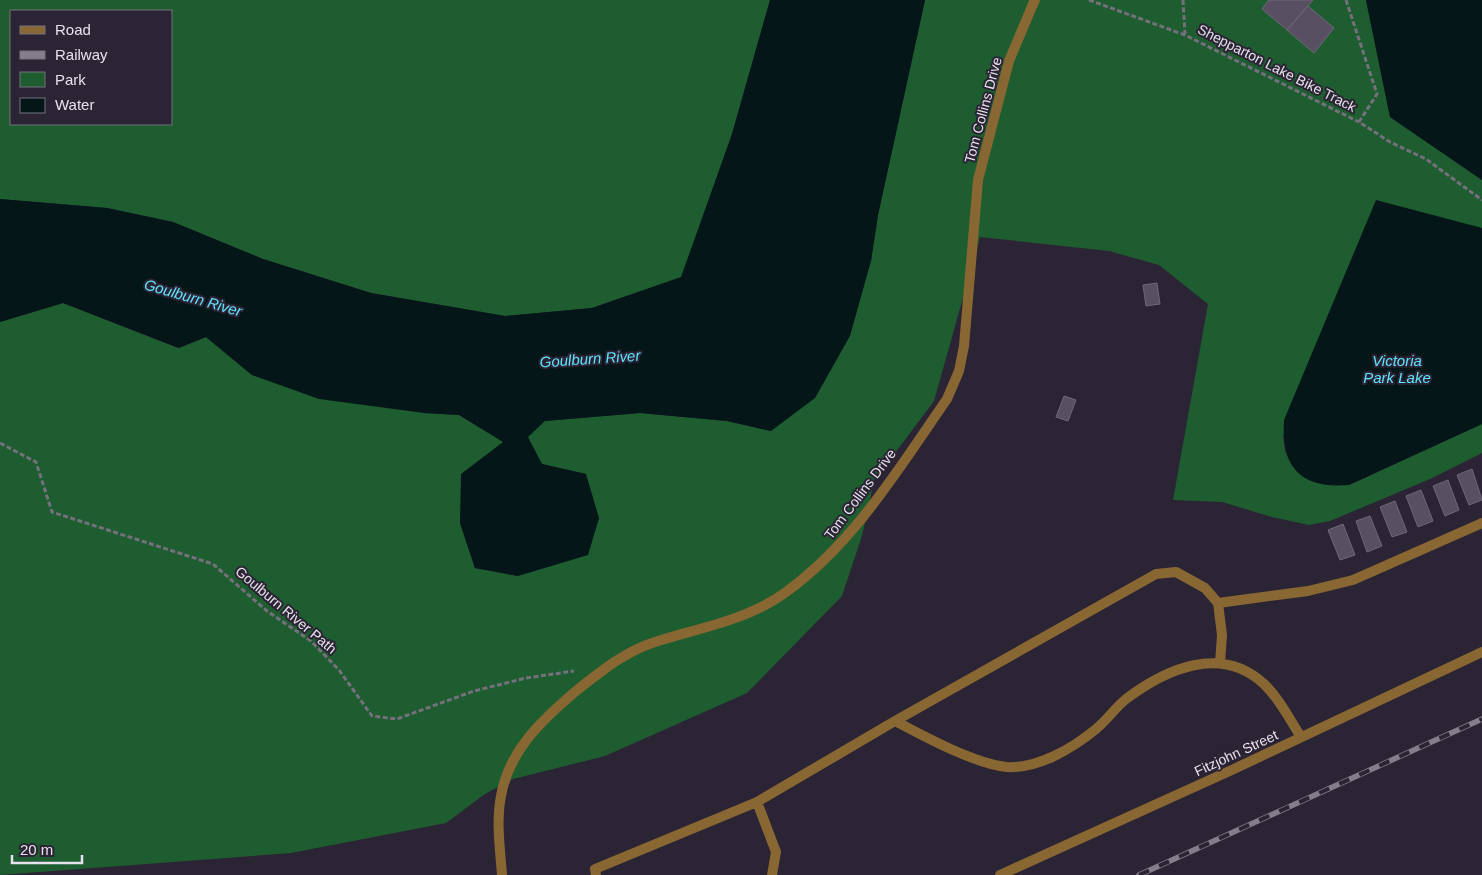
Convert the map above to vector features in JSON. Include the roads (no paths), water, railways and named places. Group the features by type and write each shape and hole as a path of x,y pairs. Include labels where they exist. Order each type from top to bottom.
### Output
{"lane":[{"name":"Tom Collins Drive","path":"502,875 499,827 501,796 519,748 542,721 606,666 651,644 731,620 785,593 839,547 946,399 959,372 964,346 978,180 1009,61 1034,2"},
{"path":"1218,603 1308,591 1353,580 1482,523"},
{"path":"596,875 595,869 757,802 894,721 1156,574 1176,572 1205,588 1218,603 1222,634 1220,663"},
{"name":"Fitzjohn Street","path":"1000,875 1482,652"},
{"path":"894,721 985,762 1007,767 1033,764 1064,751 1096,728 1125,700 1164,676 1200,663 1220,663 1243,671 1264,684 1301,737"},
{"path":"757,802 776,852 772,875"}],"water":[{"name":"Goulburn River","path":"770,0 925,0 878,215 871,261 850,336 815,398 771,431 727,421 640,413 545,421 528,437 542,464 586,474 599,518 588,555 518,576 475,568 460,523 461,474 503,442 459,415 424,413 319,399 252,375 206,337 179,348 63,303 0,322 0,199 107,208 173,222 263,259 371,293 505,316 592,308 681,277 732,134"},
{"path":"1366,0 1482,0 1482,180 1390,117"},
{"name":"Victoria Park Lake","path":"1376,200 1482,228 1482,424 1349,485 1318,483 1307,479 1297,472 1291,463 1286,451 1284,420"}],"railway":[{"path":"1139,875 1482,719"}]}
